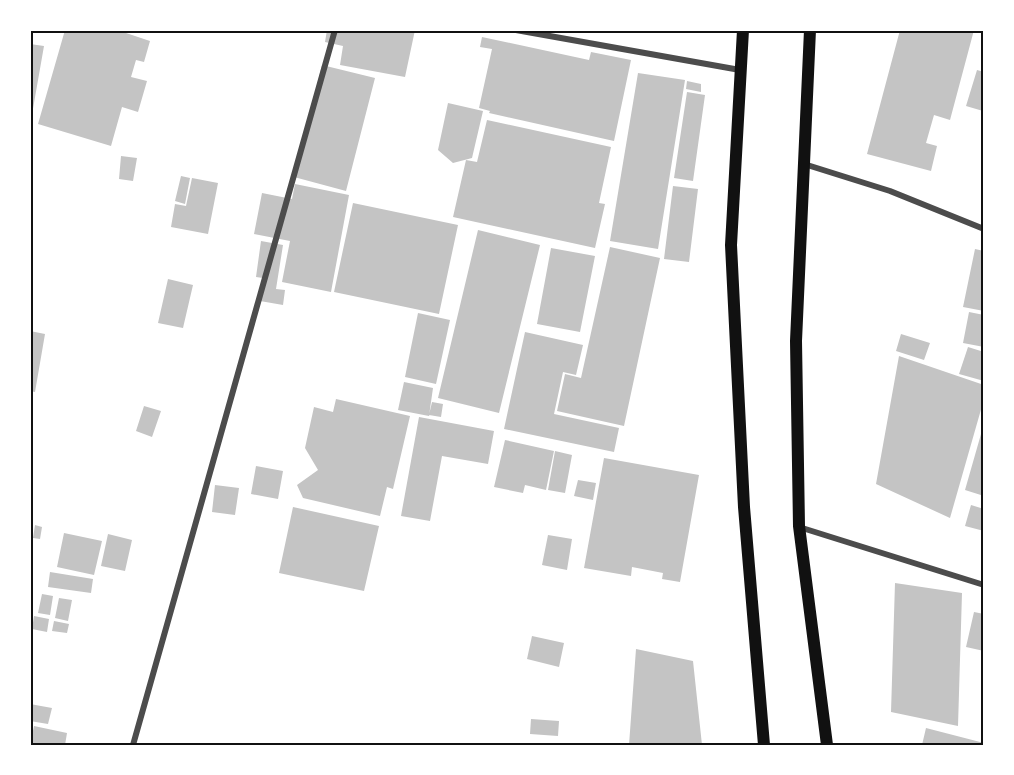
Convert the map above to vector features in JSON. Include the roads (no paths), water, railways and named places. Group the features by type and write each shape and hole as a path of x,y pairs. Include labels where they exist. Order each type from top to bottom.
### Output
{"main road":[{"path":"743,30 731,245 744,507 764,745"},
{"path":"810,30 796,341 799,526 827,745"}],"street":[{"path":"133,745 336,30"},
{"path":"516,30 740,70"},
{"path":"804,164 890,191 984,229"},
{"path":"799,526 984,585"}]}
